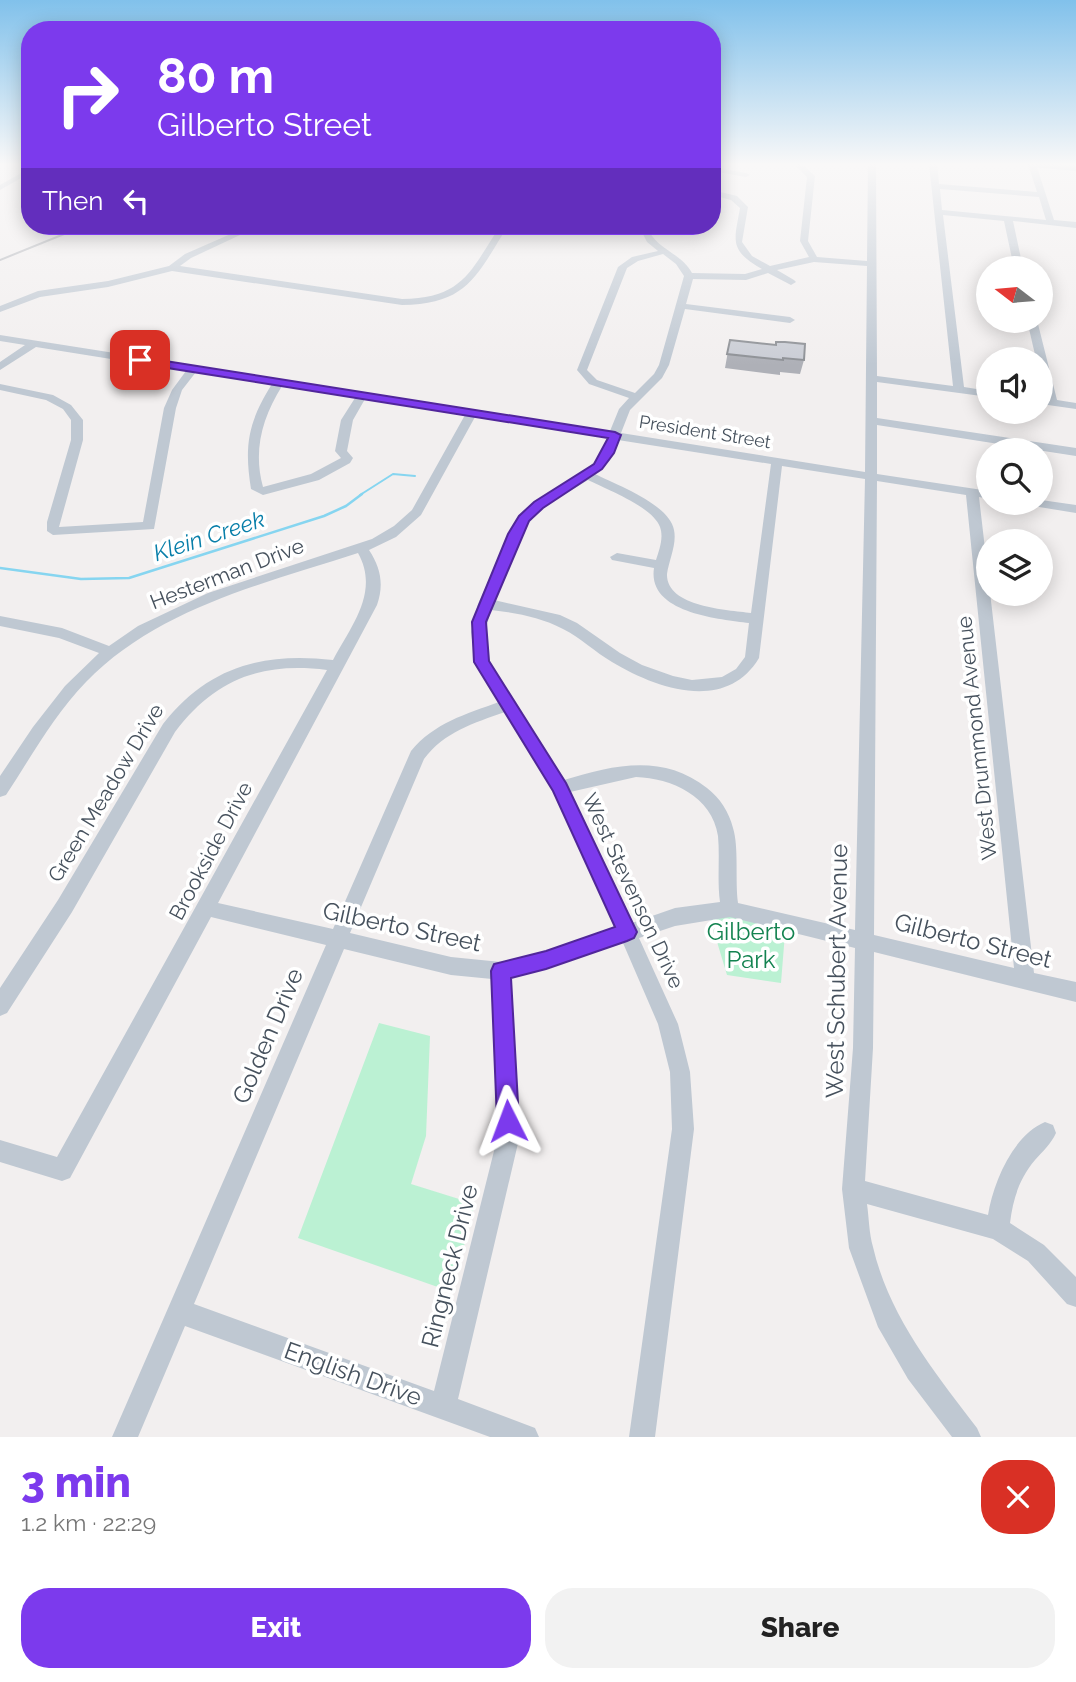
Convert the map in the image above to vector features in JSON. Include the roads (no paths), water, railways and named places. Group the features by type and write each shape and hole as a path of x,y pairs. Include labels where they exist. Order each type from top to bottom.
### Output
{"street":[{"path":"740,231 740,248 749,258 791,282"},
{"path":"805,231 804,241 814,259"},
{"name":"West Schubert Avenue","path":"872,231 863,1048 853,1189 862,1248 887,1318 917,1370 968,1437"},
{"path":"941,231 959,390"},
{"path":"1011,231 1016,256"},
{"path":"172,268 188,256 235,235"},
{"path":"0,309 38,293 108,284 172,268 402,302 436,300 450,296 465,285 498,235"},
{"path":"647,235 681,262 690,276 746,277 814,259 872,264"},
{"path":"636,397 593,382 582,370 623,267 635,259 666,251"},
{"name":"West Stevenson Drive","path":"642,1437 683,1116 680,1072 668,1024 627,932 560,788 482,662 478,632 485,604 524,519 538,505 587,475 604,460 625,409 661,371 690,276"},
{"path":"682,306 790,320"},
{"name":"President Street","path":"0,338 976,493"},
{"path":"0,367 33,344"},
{"path":"0,387 49,397 67,407 77,420 77,440 52,522 53,531 149,526 170,408 177,390 193,369"},
{"path":"871,378 976,392"},
{"path":"279,383 258,415 251,440 257,489 263,491 315,477 346,460 341,451 344,427 360,396"},
{"path":"1053,403 1076,406"},
{"name":"Hesterman Drive","path":"0,790 82,677 110,653 150,626 194,605 361,548 394,533 411,519 472,413"},
{"path":"871,421 1076,452"},
{"path":"485,604 535,612 561,621 628,664 659,678 691,686 716,686 741,675 752,658 777,461"},
{"path":"587,475 651,509 662,518 668,532 661,565 661,584 669,594 682,604 757,620"},
{"name":"West Drummond Avenue","path":"972,492 1025,979"},
{"path":"1053,505 1076,509"},
{"name":"Brookside Drive","path":"0,1150 62,1170 370,605 374,591 374,571 361,548"},
{"path":"617,557 661,565"},
{"path":"3,625 62,633 110,653"},
{"name":"Green Meadow Drive","path":"0,1006 65,906 174,721 187,705 215,683 253,666 293,661 337,666"},
{"name":"Golden Drive","path":"125,1437 423,747 443,730 509,704"},
{"path":"560,788 608,774 641,769 664,773 699,789 718,809 726,833 725,864 730,909"},
{"name":"Gilberto Street","path":"206,908 451,966 501,971 546,960 676,916 730,909 1076,992"},
{"name":"Ringneck Drive","path":"443,1406 508,1139 501,971"},
{"path":"998,1228 999,1207 1007,1181 1022,1155 1045,1133"},
{"path":"853,1189 998,1228 1036,1253 1076,1295"},
{"name":"English Drive","path":"179,1311 526,1437"}],"waterway":[{"name":"Klein Creek","path":"360,495 393,474 415,476"},
{"name":"Klein Creek","path":"0,568 81,579 129,578 324,516 346,506 362,494"}],"railway":[{"path":"0,260 62,235"}],"park label":[{"name":"Gilberto Park","path":"751,946"}]}
